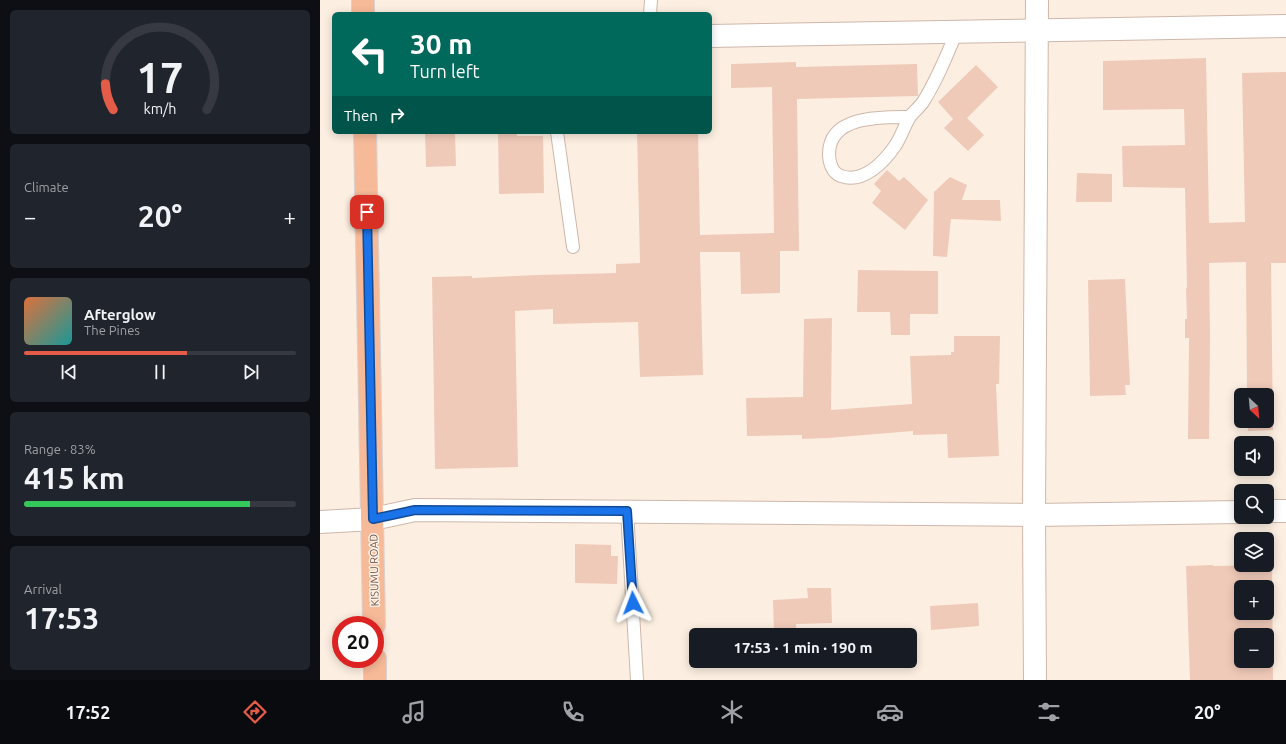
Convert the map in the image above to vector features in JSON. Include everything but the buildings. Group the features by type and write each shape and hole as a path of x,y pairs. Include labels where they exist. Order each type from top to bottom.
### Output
{"highway":[{"path":"363,0 363,12"},
{"name":"KISUMU ROAD","path":"365,134 374,616"},
{"path":"375,668 375,680"}],"street":[{"path":"1035,680 1034,514 1037,0"},
{"path":"712,36 1038,29 1286,26"},
{"path":"320,522 373,519 415,510 1034,514 1234,512"},
{"path":"1274,512 1286,511"}],"lane":[{"path":"650,12 651,0"},
{"path":"910,117 885,117 857,121 845,126 834,134 829,145 829,158 833,170 840,176 852,178 864,174 879,166 896,145 910,117 922,102 941,68 957,31"},
{"path":"557,134 572,247"},
{"path":"627,511 637,680"}],"route":[{"path":"367,212 373,519 415,510 627,511 633,603"}]}
